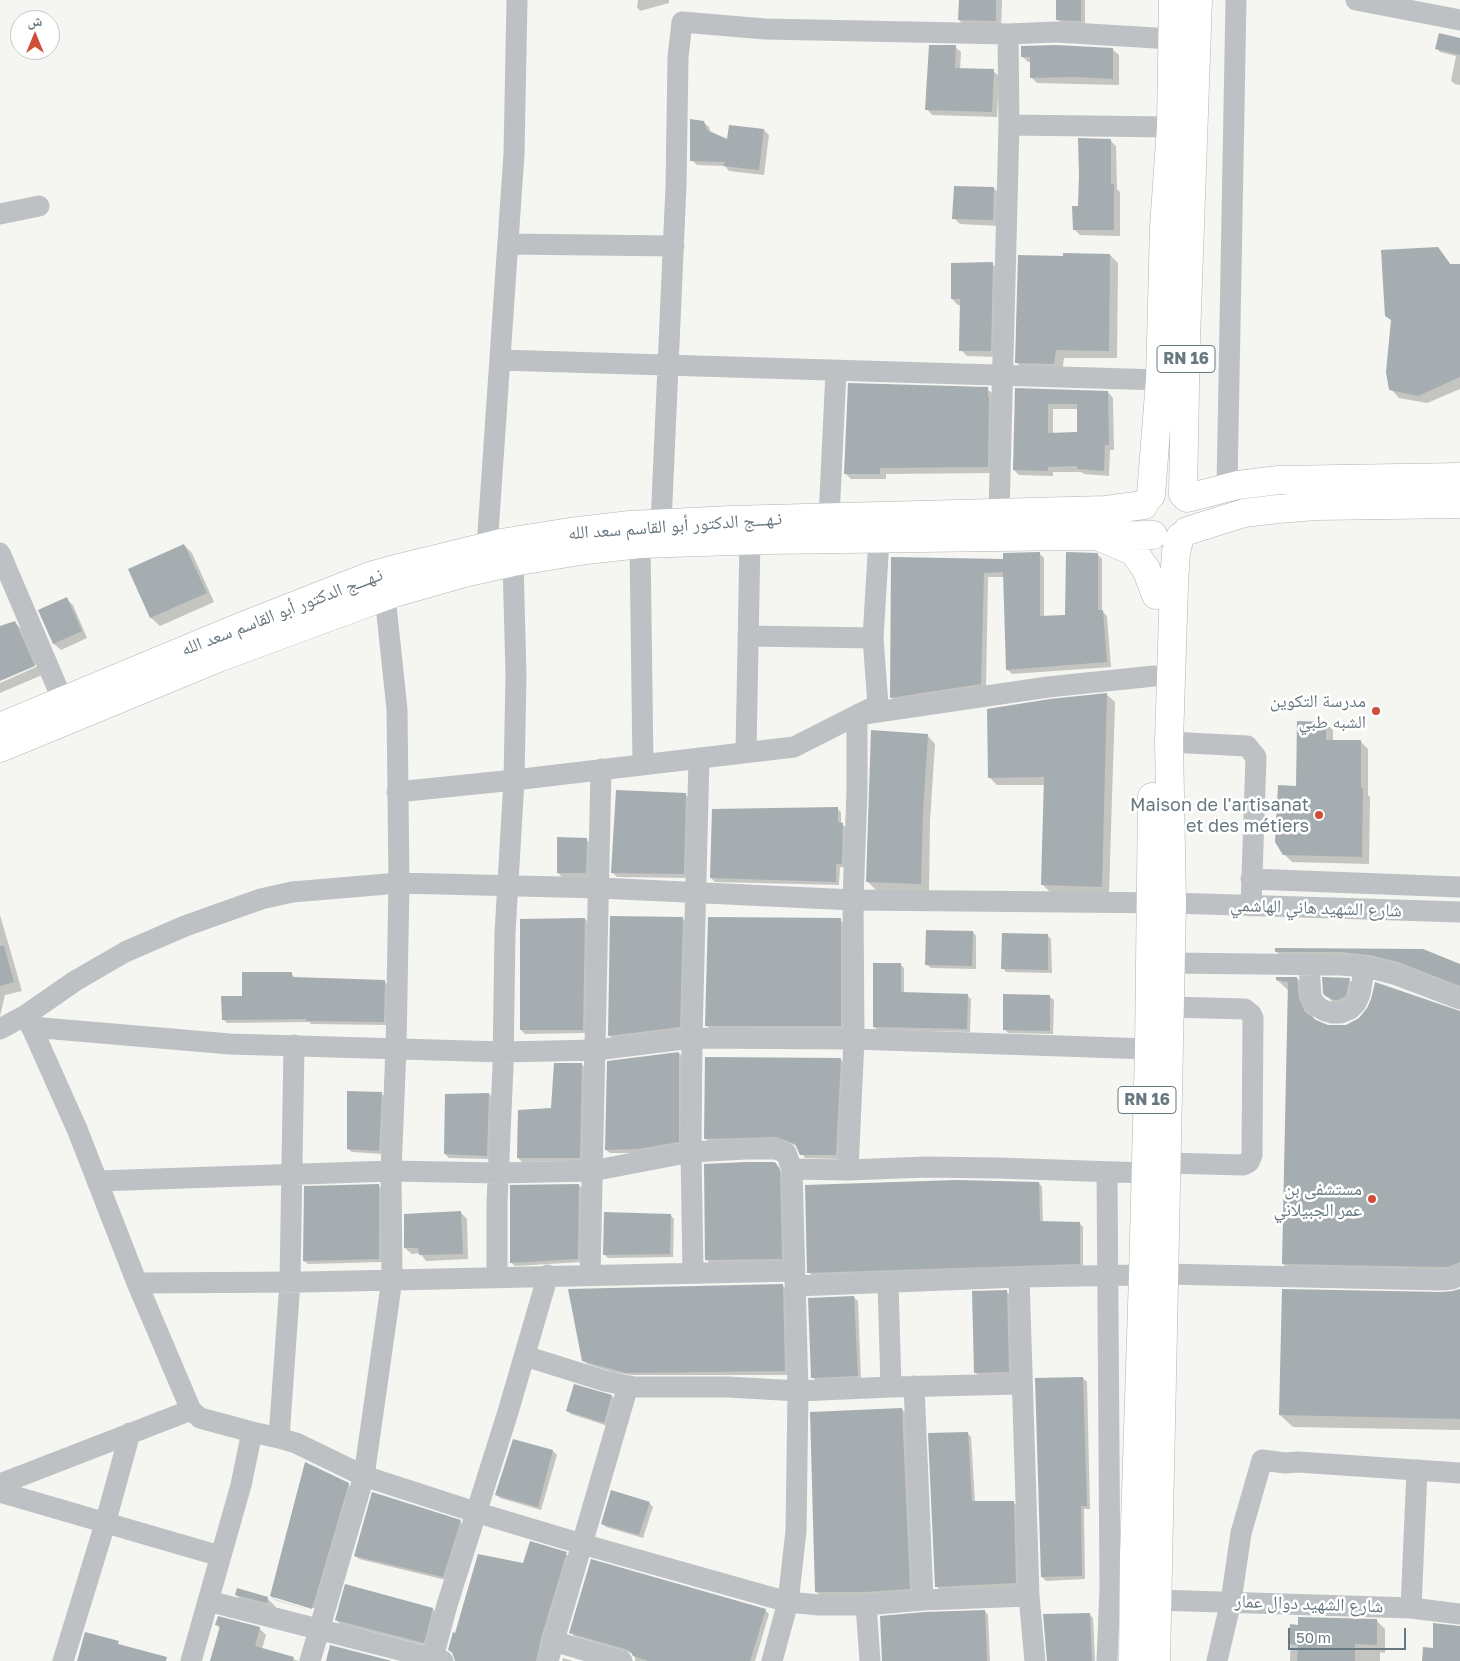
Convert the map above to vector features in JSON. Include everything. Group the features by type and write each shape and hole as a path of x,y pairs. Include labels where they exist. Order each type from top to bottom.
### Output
{"main road":[{"name":"RN 16","path":"1147,500 1160,380 1164,227 1171,127 1173,0"},
{"name":"RN 16","path":"1185,496 1186,338 1198,0"},
{"path":"1185,496 1228,487 1279,480 1460,477"},
{"path":"1164,489 1177,491 1185,496 1193,511 1193,518 1170,535 1147,529 1143,522 1142,513 1147,500 1164,489"},
{"name":"نـهـــج الدكتور أبو القاسم سعد الله","path":"0,748 177,664 370,576 487,547 570,532 661,524 1106,510 1147,500"},
{"name":"نـهـــج الدكتور أبو القاسم سعد الله","path":"0,727 63,701 385,596 464,573 513,562 586,550 640,544 750,540 1170,535 1244,513 1278,509 1316,506 1460,504"},
{"name":"RN 16","path":"1162,903 1154,676 1156,596 1170,535"},
{"name":"RN 16","path":"1156,1168 1148,1049 1160,963 1176,552 1170,535"},
{"path":"1096,536 1134,551 1146,569 1156,596"},
{"name":"RN 16","path":"1156,1661 1154,1275 1156,1168 1170,1007 1160,963"},
{"name":"RN 16","path":"1133,1661 1134,1564 1154,1275"}],"street":[{"path":"487,547 514,154 517,0"},
{"path":"1228,487 1236,0"},
{"path":"1356,0 1460,20"},
{"path":"661,524 670,366 678,57 682,22 765,29 1008,34 1056,32 1172,39"},
{"path":"999,513 1009,125 1008,34"},
{"path":"1009,125 1171,127"},
{"path":"0,214 40,206"},
{"path":"508,244 674,246"},
{"path":"500,360 1160,380"},
{"path":"829,518 836,371"},
{"path":"397,792 601,770 794,746 878,705 873,638 879,539"},
{"path":"746,752 750,540"},
{"path":"640,544 643,764"},
{"path":"0,553 63,701"},
{"path":"497,1277 505,933 514,780 516,675 513,562"},
{"path":"310,1661 364,1476 392,1279 391,1172 396,1048 399,882 396,709 385,596"},
{"path":"748,636 873,638"},
{"path":"857,715 1048,687 1154,676"},
{"path":"848,1170 854,1039 853,900 857,791 857,715"},
{"path":"1169,742 1247,746 1256,757 1251,906"},
{"path":"693,1272 692,1038 699,758"},
{"path":"590,1275 600,888 601,770"},
{"path":"1251,879 1460,888"},
{"name":"شارع الشهيد هاني الهاشمي","path":"0,1029 28,1021 75,981 125,952 184,926 261,899 292,892 399,882 600,888 853,900 1162,903 1460,912"},
{"path":"1160,963 1309,964 1367,968 1394,974 1460,998"},
{"path":"1309,964 1311,997 1316,1005 1332,1013 1341,1013 1350,1009 1356,1003 1360,994 1362,976 1367,968"},
{"path":"792,1169 848,1170 935,1167 1107,1172 1243,1165 1249,1162 1252,1155 1252,1014 1245,1009 1170,1007"},
{"path":"28,1021 230,1044 503,1052 596,1050 692,1038 854,1039 1148,1049"},
{"path":"28,1021 78,1128 97,1181 176,1378 191,1410 200,1418 279,1438 364,1476 475,1512 788,1602 866,1604 1030,1596"},
{"path":"279,1438 290,1282 294,1045"},
{"path":"97,1181 391,1172 498,1173 592,1171 691,1152 776,1149 786,1153 792,1169 798,1391 796,1531 788,1602 772,1661"},
{"path":"1107,1172 1110,1589 1107,1661"},
{"path":"137,1283 290,1282 693,1272 888,1283 1107,1274 1442,1280 1452,1279 1460,1274"},
{"path":"208,1601 436,1660 447,1605 525,1356 548,1275"},
{"path":"1018,1277 1030,1596 1035,1661"},
{"path":"888,1283 891,1387"},
{"path":"525,1356 628,1386 798,1391 1021,1384"},
{"path":"622,1661 551,1651 628,1386"},
{"path":"914,1386 924,1600"},
{"path":"0,1484 191,1410"},
{"path":"191,1661 241,1485 252,1432"},
{"path":"63,1661 105,1524 130,1433"},
{"path":"1217,1661 1242,1533 1262,1460 1285,1463 1298,1462 1460,1472"},
{"path":"1411,1608 1417,1470"},
{"path":"0,1492 220,1556"},
{"name":"شارع الشهيد دوال عمار","path":"1157,1600 1411,1608 1460,1614"},
{"path":"866,1604 870,1661"}],"building":[{"path":"959,0 996,0 996,21 958,20"},
{"path":"1056,0 1081,0 1081,21 1056,20"},
{"path":"1439,33 1460,38 1460,55 1435,49"},
{"path":"929,45 956,45 955,68 994,69 992,112 925,110"},
{"path":"1056,45 1113,48 1113,79 1074,77 1030,78 1030,57 1021,57 1021,46"},
{"path":"690,119 704,121 707,130 727,139 729,125 764,129 759,170 723,166 725,162 690,161"},
{"path":"1078,138 1111,139 1111,184 1114,184 1114,230 1073,230 1072,206 1078,206"},
{"path":"954,186 994,187 993,220 952,219"},
{"path":"1438,247 1450,264 1460,264 1460,377 1418,396 1389,390 1386,372 1391,320 1385,316 1381,250"},
{"path":"1063,253 1110,254 1109,351 1056,350 1054,364 1015,363 1018,255 1063,256"},
{"path":"993,262 991,351 959,351 960,299 951,299 951,263"},
{"path":"848,383 988,387 988,467 880,468 880,474 844,474"},
{"path":"1015,388 1108,391 1109,445 1105,445 1104,471 1077,469 1077,466 1048,467 1048,471 1013,470","holes":["1048,404 1077,404 1077,432 1048,433"]},
{"path":"184,544 207,593 150,618 128,569"},
{"path":"1040,552 1040,616 1065,615 1066,552 1098,553 1098,610 1103,610 1107,662 1006,670 1003,572 984,573 981,684 890,698 891,557 1003,559 1003,553"},
{"path":"67,597 82,631 53,644 38,610"},
{"path":"15,621 35,666 0,681 0,626"},
{"path":"1107,693 1102,887 1041,885 1044,777 988,778 987,709 1050,699"},
{"name":"Maison de l'artisanat et des métiers","path":"1297,721 1326,722 1326,740 1361,740 1361,788 1363,788 1362,857 1283,855 1275,842 1278,785 1296,786"},
{"path":"871,730 928,734 921,884 866,882"},
{"path":"616,790 686,793 684,874 611,873"},
{"path":"838,807 838,822 843,823 842,864 836,864 836,882 710,878 712,809"},
{"path":"557,837 587,838 586,873 557,873"},
{"path":"610,916 683,917 680,1027 608,1036"},
{"path":"708,917 841,918 841,1026 705,1026"},
{"path":"585,918 583,1030 520,1030 520,919"},
{"path":"926,930 973,931 972,966 925,965"},
{"path":"1002,933 1048,934 1048,970 1001,969"},
{"path":"0,946 4,946 14,982 0,986"},
{"path":"1275,948 1423,949 1460,964 1460,986 1398,962 1370,955 1340,952 1275,952"},
{"path":"873,963 901,963 901,992 968,994 967,1029 873,1027"},
{"path":"242,972 292,972 292,977 385,980 384,1022 306,1021 306,1019 222,1020 221,996 242,996"},
{"path":"1276,977 1297,977 1299,998 1305,1012 1316,1020 1328,1025 1346,1025 1359,1018 1371,999 1375,982 1460,1011 1460,1262 1448,1267 1282,1264 1288,982 1276,980"},
{"path":"1322,977 1350,978 1346,996 1334,1000 1325,996 1323,993"},
{"path":"1003,994 1050,995 1050,1031 1003,1030"},
{"path":"679,1052 679,1142 638,1149 605,1150 607,1061"},
{"path":"705,1057 841,1058 836,1155 800,1155 795,1144 776,1137 704,1139"},
{"path":"554,1063 582,1063 580,1158 517,1158 518,1110 551,1108"},
{"path":"347,1091 382,1092 379,1151 347,1149"},
{"path":"489,1093 487,1156 444,1154 445,1094"},
{"path":"774,1162 780,1171 782,1259 705,1260 704,1164"},
{"path":"956,1180 1039,1182 1040,1221 1080,1222 1080,1264 807,1273 805,1185"},
{"path":"379,1184 379,1259 303,1261 304,1186"},
{"path":"579,1184 578,1259 510,1263 510,1185"},
{"path":"461,1211 463,1254 419,1255 418,1248 404,1248 404,1214"},
{"path":"604,1212 671,1214 670,1254 603,1255"},
{"path":"783,1284 785,1371 626,1373 582,1361 568,1289"},
{"path":"1282,1289 1442,1292 1460,1289 1460,1419 1279,1415"},
{"path":"1007,1290 1009,1372 974,1373 972,1291"},
{"path":"854,1296 858,1376 811,1378 808,1298"},
{"path":"1083,1377 1087,1506 1081,1506 1082,1576 1041,1577 1035,1378"},
{"path":"574,1384 612,1395 604,1423 566,1411"},
{"path":"902,1408 910,1589 865,1592 815,1592 810,1412"},
{"path":"968,1432 972,1501 1014,1501 1016,1583 935,1587 928,1433"},
{"path":"513,1439 553,1450 538,1507 495,1495"},
{"path":"305,1462 349,1483 312,1609 270,1596"},
{"path":"611,1490 650,1502 639,1535 601,1524"},
{"path":"372,1492 461,1520 443,1577 354,1556"},
{"path":"530,1541 567,1552 536,1661 455,1661 452,1652 448,1650 453,1632 455,1633 478,1554 523,1563"},
{"path":"591,1559 766,1609 750,1661 648,1661 633,1656 631,1652 625,1649 569,1633"},
{"path":"345,1584 433,1608 424,1643 335,1620"},
{"path":"237,1588 268,1597 267,1603 235,1595"},
{"path":"985,1610 987,1661 882,1661 880,1616"},
{"path":"1090,1613 1092,1661 1047,1661 1043,1614"},
{"path":"218,1616 260,1627 255,1646 294,1657 293,1661 210,1661 220,1626 215,1625"},
{"path":"1298,1617 1377,1619 1377,1645 1355,1644 1355,1661 1297,1661 1298,1645 1289,1644 1290,1624 1298,1625"},
{"path":"1433,1623 1460,1626 1460,1661 1422,1661 1423,1647 1433,1648"},
{"path":"85,1632 119,1641 118,1644 167,1657 166,1661 77,1661"},
{"path":"330,1645 392,1661 326,1661"}],"place":[{"name":"مدرسة التكوين الشبه طبي","path":"1376,711"},
{"name":"Maison de l'artisanat et des métiers","path":"1319,815"},
{"name":"مستشفى بن عمر الجبيلاني","path":"1372,1199"}]}
